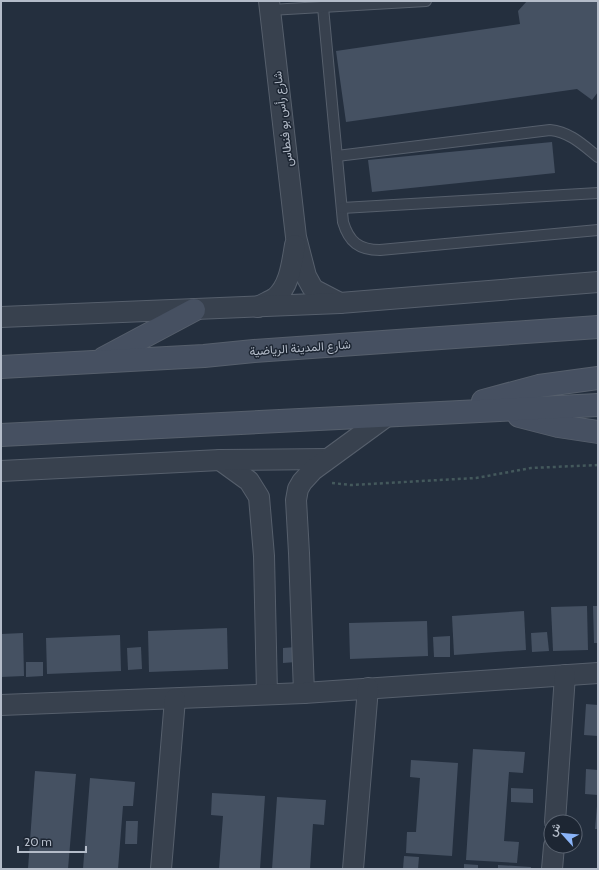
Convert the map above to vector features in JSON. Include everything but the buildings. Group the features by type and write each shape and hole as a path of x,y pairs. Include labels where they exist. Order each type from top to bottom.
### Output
{"main road":[{"path":"98,362 194,310"},
{"name":"شارع المدينة الرياضية","path":"1,367 204,356 254,351 598,327"},
{"path":"440,414 539,386 598,378"},
{"path":"1,435 598,405"},
{"path":"494,410 558,426 598,432"}],"street":[{"name":"شارع رأس بو فنطاس","path":"269,5 296,237 306,276 312,287 340,303"},
{"name":"شارع رأس بو فنطاس","path":"258,307 275,298 284,286 290,270 296,237"},
{"path":"1,317 340,303 598,282"},
{"path":"304,693 296,500 298,489 313,470 387,416"},
{"path":"1,471 220,460 327,459"},
{"path":"220,460 249,481 259,497 264,556 267,694"},
{"path":"1,705 304,693 598,673"},
{"path":"556,814 565,675"},
{"path":"353,869 368,688"},
{"path":"161,869 175,699"},
{"path":"552,869 553,854"}],"lane":[{"path":"269,5 323,7 426,1"},
{"path":"323,7 342,208 342,222 351,240 357,245 372,250 598,230"},
{"path":"337,156 550,130 558,131 573,137 598,156"},
{"path":"342,208 598,193"}],"path":[{"path":"302,482 351,485 476,478 531,468 598,465"}]}
